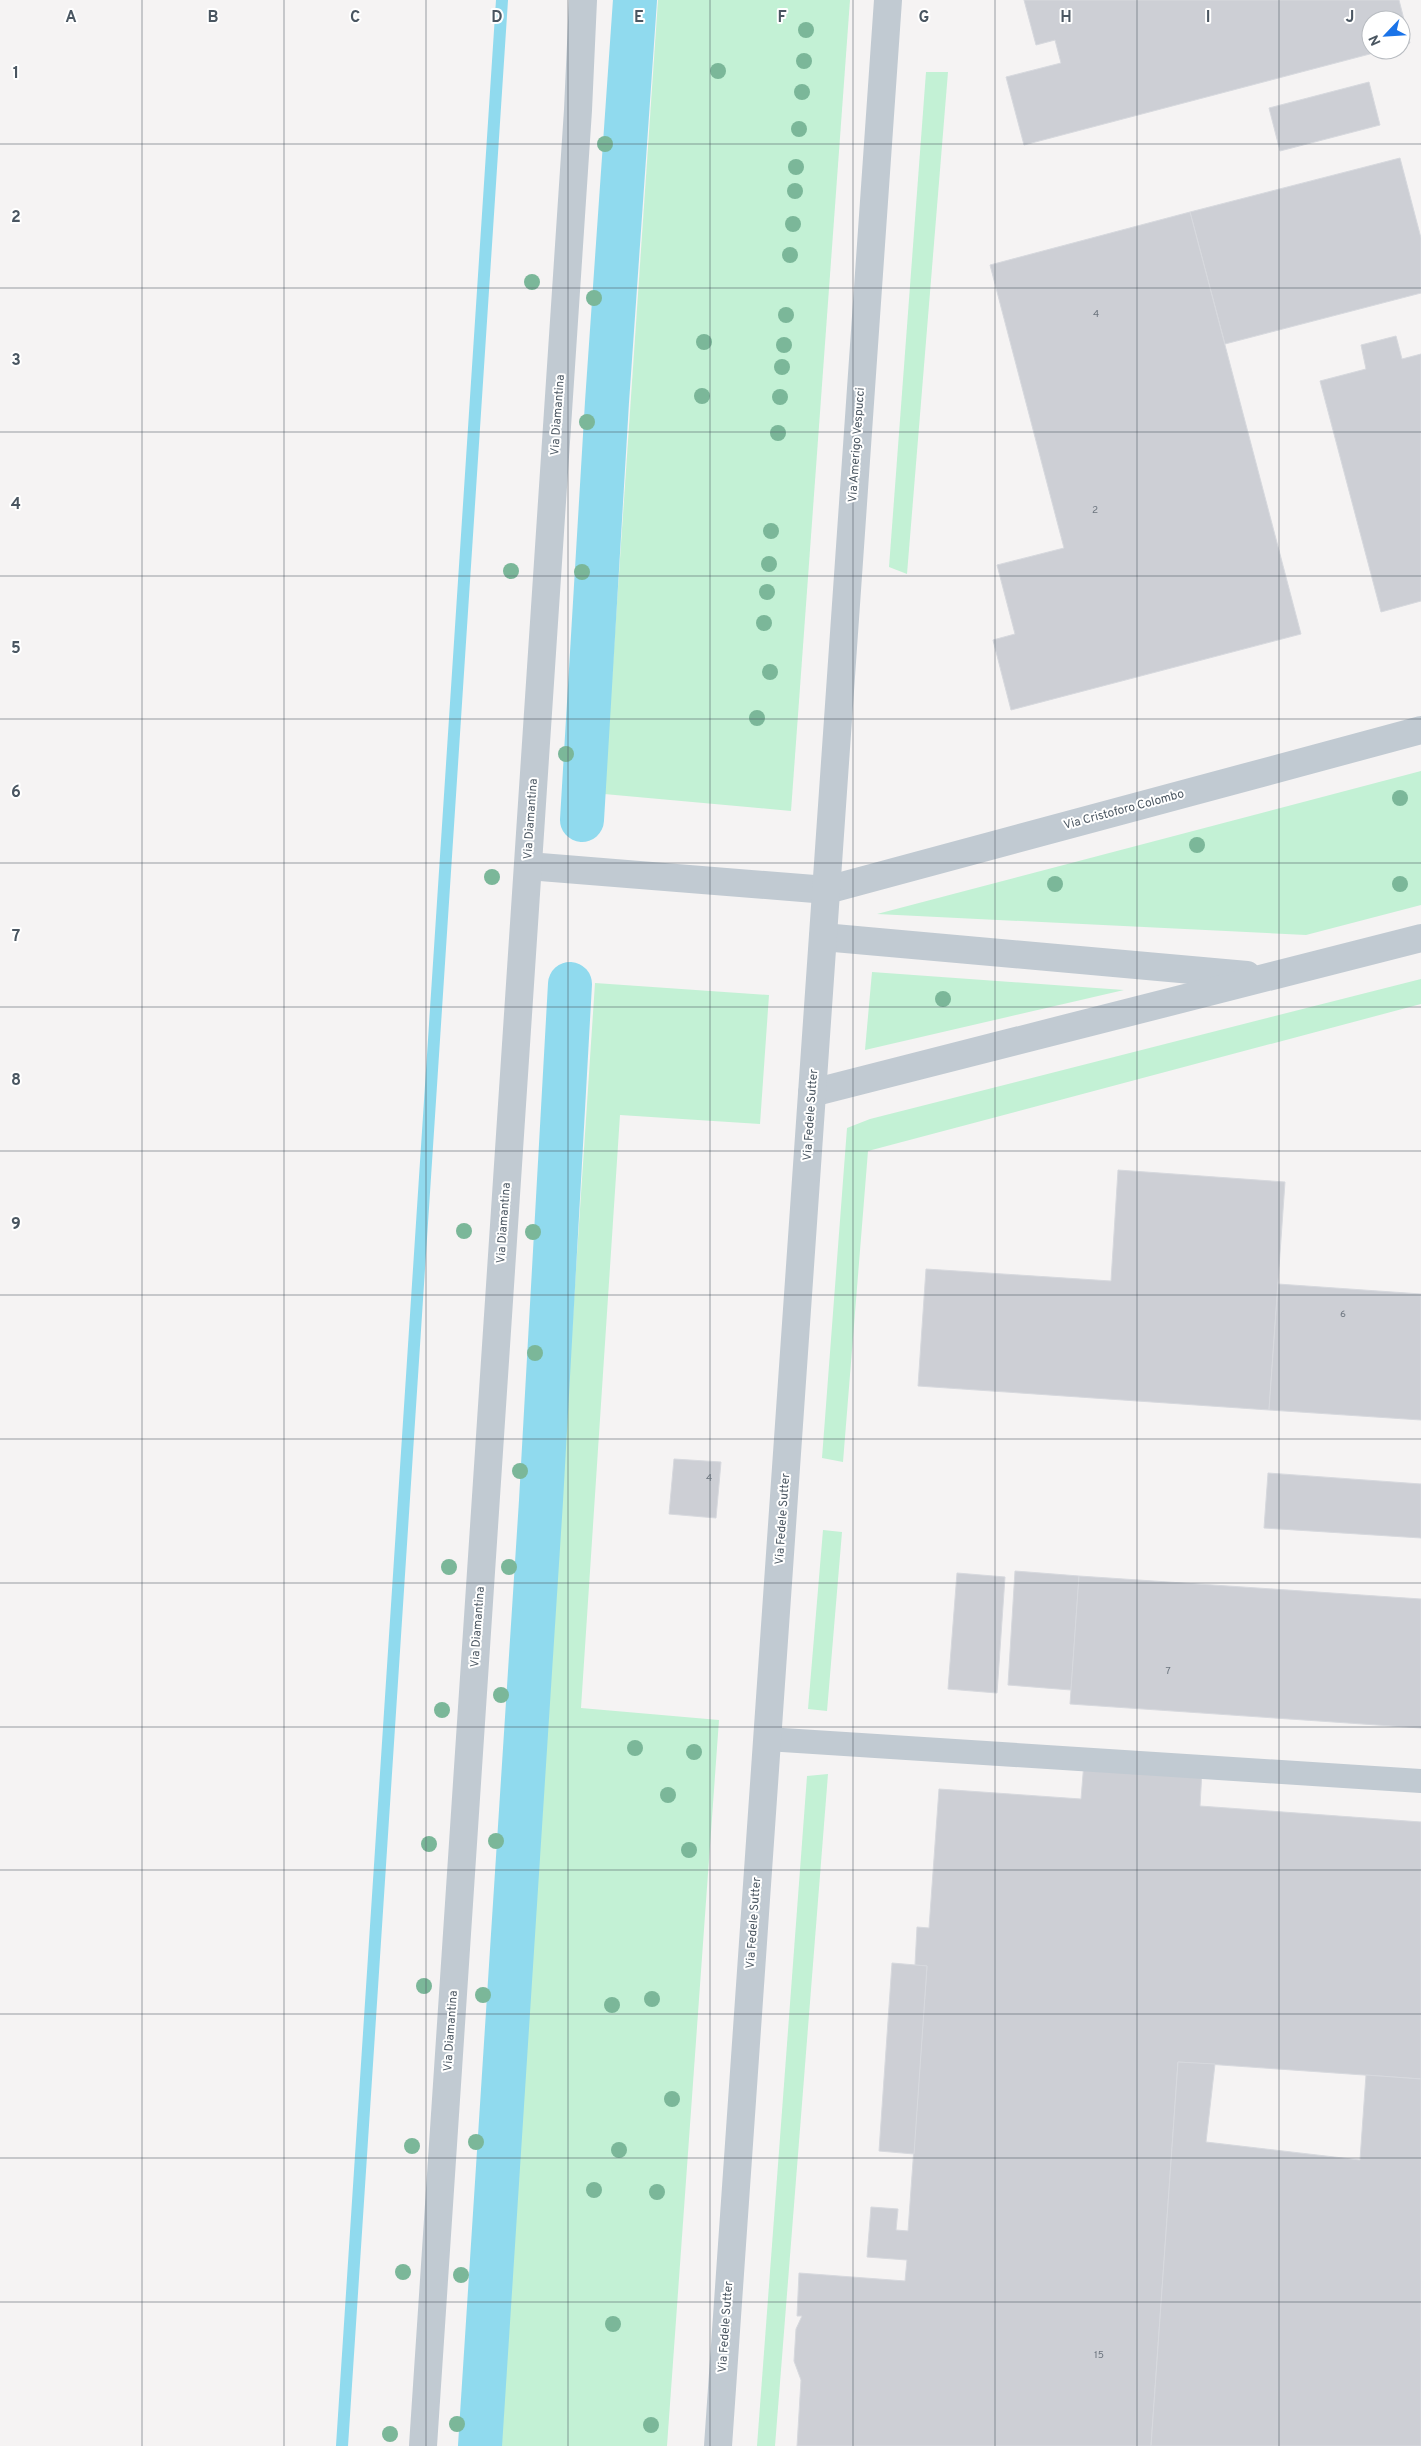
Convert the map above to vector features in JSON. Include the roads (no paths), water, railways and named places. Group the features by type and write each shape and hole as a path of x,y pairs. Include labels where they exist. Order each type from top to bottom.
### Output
{"street":[{"name":"Via Diamantina","path":"423,2446 577,130 583,0"},
{"name":"Via Amerigo Vespucci","path":"827,890 888,0"},
{"name":"Via Cristoforo Colombo","path":"827,890 1421,730"},
{"path":"528,866 827,890"},
{"name":"Via Fedele Sutter","path":"718,2446 827,890"},
{"path":"823,937 1267,977"},
{"path":"812,1093 1421,938"}],"lane":[{"path":"767,1740 1421,1781"}],"waterway":[{"path":"342,2446 502,0"},
{"path":"582,820 607,402 635,0"},
{"path":"480,2446 541,1501 570,984"}]}
